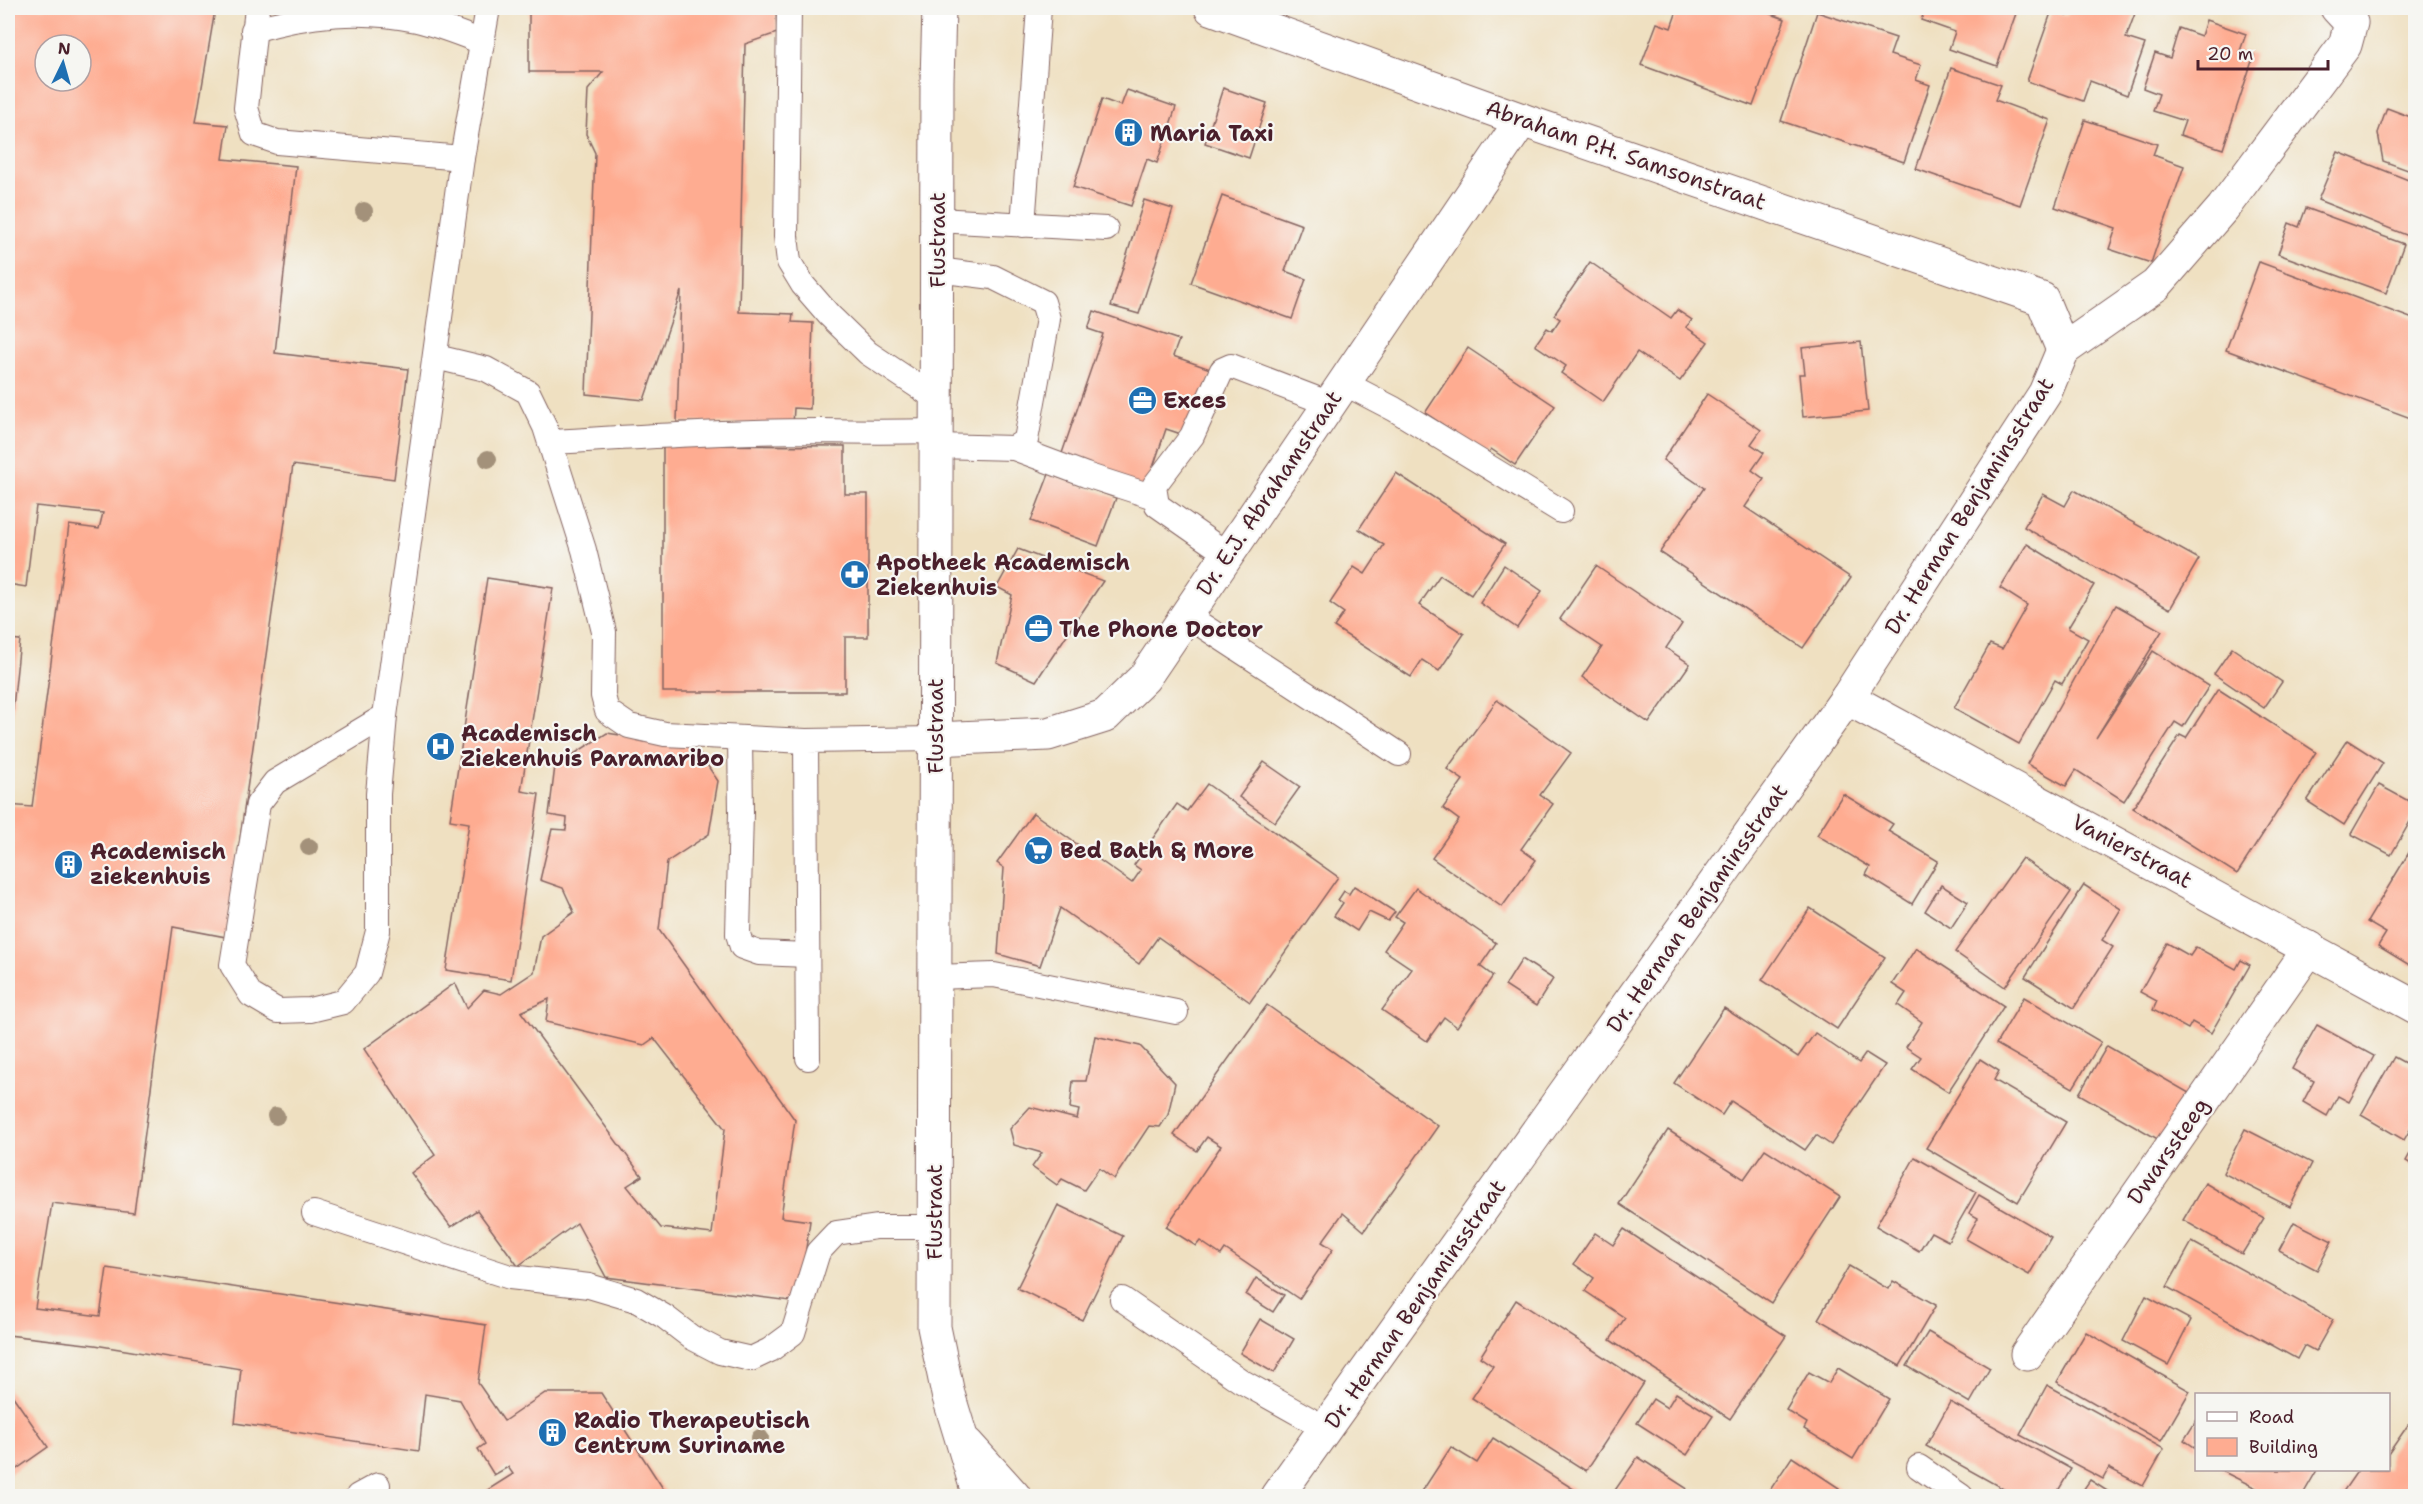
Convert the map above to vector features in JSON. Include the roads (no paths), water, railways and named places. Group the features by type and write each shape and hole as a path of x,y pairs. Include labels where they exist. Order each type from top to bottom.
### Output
{"street":[{"name":"Flustraat","path":"939,8 934,1327 948,1394 979,1497"},
{"name":"Abraham P.H. Samsonstraat","path":"1211,8 1522,120 2043,299"},
{"path":"2062,350 2156,285 2223,208 2345,45 2350,13"},
{"name":"Dr. E.J. Abrahamstraat","path":"935,739 1048,734 1105,716 1144,678 1522,120"},
{"name":"Dr. Herman Benjaminsstraat","path":"1277,1497 1847,698 2045,393 2062,350 2043,299"},
{"name":"Vanierstraat","path":"1847,698 2415,1007"},
{"name":"Dwarssteeg","path":"2027,1354 2310,948"},
{"name":"Flustraat","path":"964,1441 1014,1497"}],"lane":[{"path":"385,716 275,782 258,804 232,965 251,995 278,1011 310,1011 343,1002 367,973 378,931 378,794 385,716 462,158 488,8"},
{"path":"789,8 786,236 789,262 803,285 936,425"},
{"path":"1023,225 1039,8"},
{"path":"462,158 277,142 254,134 246,108 255,19 381,13 419,20 482,42"},
{"path":"937,220 1106,229"},
{"path":"937,270 993,277 1043,302 1048,319 1047,336 1031,417 1026,440 1014,448"},
{"path":"436,357 486,369 528,392 545,427 584,550 604,632 603,696 607,711 629,726 665,734 806,741 935,739"},
{"path":"1227,554 1157,505 1154,486 1192,436 1222,370 1231,366 1394,410 1561,511"},
{"path":"550,441 821,431 869,434 936,425 1014,448 1086,476 1154,497"},
{"path":"1186,615 1399,753"},
{"path":"740,738 738,934 742,947 759,953 807,955"},
{"path":"806,741 807,1058"},
{"path":"934,977 994,975 1176,1012"},
{"path":"314,1213 510,1277 589,1286 636,1300 665,1317 691,1337 720,1352 751,1359 770,1350 793,1333 818,1252 836,1233 877,1227 934,1227"},
{"path":"1122,1299 1241,1382 1325,1428"},
{"path":"1919,1467 1961,1497"}],"place":[{"name":"Maria Taxi","path":"1129,133"},
{"name":"Exces","path":"1142,400"},
{"name":"Apotheek Academisch Ziekenhuis","path":"855,575"},
{"name":"The Phone Doctor","path":"1038,629"},
{"name":"Academisch Ziekenhuis Paramaribo","path":"440,746"},
{"name":"Bed Bath & More","path":"1039,850"},
{"name":"Academisch ziekenhuis","path":"69,864"},
{"name":"Radio Therapeutisch Centrum Suriname","path":"553,1433"}]}
